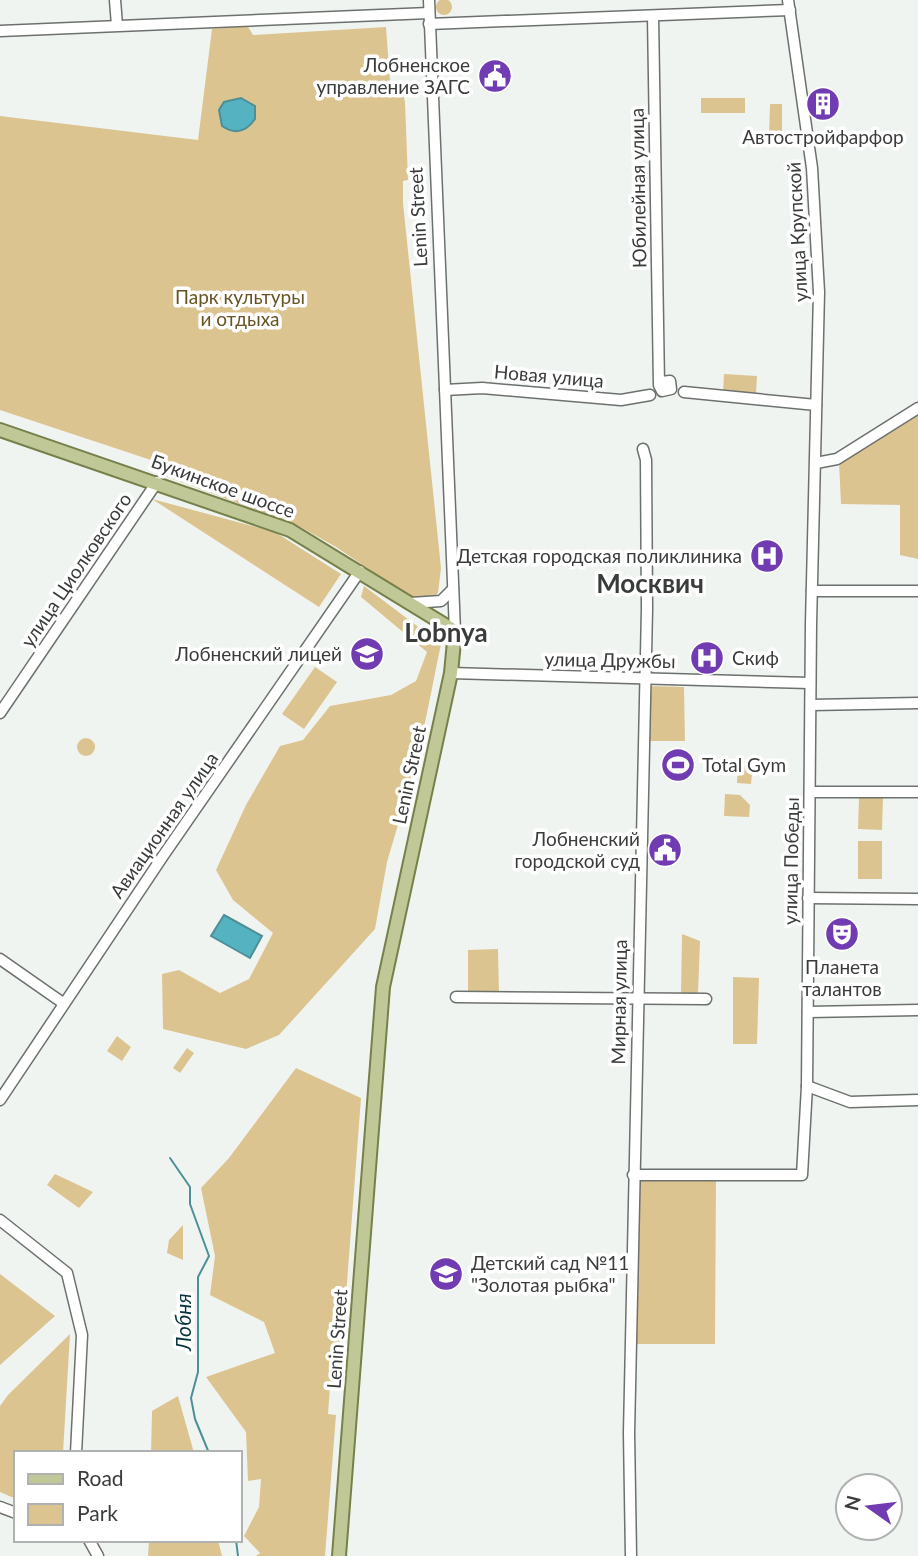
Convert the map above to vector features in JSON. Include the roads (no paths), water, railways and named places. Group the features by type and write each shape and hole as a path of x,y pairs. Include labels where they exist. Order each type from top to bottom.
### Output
{"main road":[{"name":"Букинское шоссе","path":"0,430 290,530 455,631"},
{"name":"Lenin Street","path":"339,1556 383,987 451,674 455,631"}],"street":[{"path":"116,0 117,25"},
{"name":"Lenin Street","path":"429,0 455,631"},
{"path":"0,31 67,30 117,25 653,16 789,5"},
{"name":"улица Крупской","path":"789,5 815,195 818,292 816,463"},
{"name":"Юбилейная улица","path":"653,16 659,360 665,386"},
{"path":"665,386 684,392 816,405"},
{"name":"Новая улица","path":"445,390 482,388 621,400 650,395 665,386"},
{"path":"816,463 837,459 918,408"},
{"name":"Мирная улица","path":"631,1556 628,1484 644,678 646,473 643,449"},
{"name":"улица Победы","path":"633,1175 802,1175 807,1086 810,683 816,463"},
{"name":"улица Циолковского","path":"0,713 157,482"},
{"name":"Авиационная улица","path":"0,1100 63,1003 360,571"},
{"path":"411,603 441,601 453,589"},
{"path":"812,591 918,591"},
{"name":"улица Дружбы","path":"451,674 810,683"},
{"path":"811,705 918,703"},
{"path":"810,792 918,792"},
{"path":"808,898 918,899"},
{"path":"0,959 63,1003"},
{"path":"456,997 706,999"},
{"path":"808,1012 918,1010"},
{"path":"807,1086 850,1102 918,1100"},
{"path":"0,1220 67,1273 82,1335 76,1451"}],"water":[{"path":"241,98 255,106 255,119 240,131 231,131 222,126 219,110 224,102"},
{"path":"224,915 262,936 250,958 211,936"}],"waterway":[{"name":"Лобня","path":"170,1158 190,1187 190,1204 209,1256 198,1277 198,1372 191,1398 195,1419 208,1451"},
{"name":"Лобня","path":"236,1542 238,1556"}],"place":[{"name":"Лобненское управление ЗАГС","path":"495,76"},
{"name":"Автостройфарфор","path":"823,104"},
{"name":"Детская городская поликлиника","path":"767,556"},
{"name":"Лобненский лицей","path":"367,654"},
{"name":"Скиф","path":"707,658"},
{"name":"Total Gym","path":"678,765"},
{"name":"Лобненский городской суд","path":"665,850"},
{"name":"Планета талантов","path":"842,934"},
{"name":"Детский сад №11 \"Золотая рыбка\"","path":"446,1274"}],"district":[{"name":"Москвич","path":"650,584"},
{"name":"Lobnya","path":"446,633"}],"park label":[{"name":"Парк культуры и отдыха","path":"240,308"}]}
